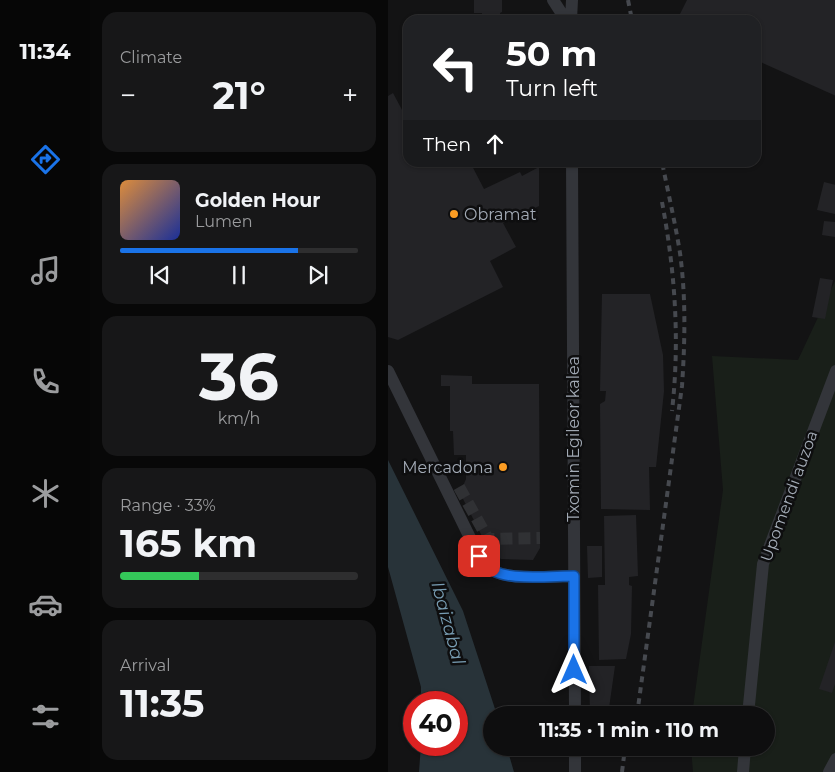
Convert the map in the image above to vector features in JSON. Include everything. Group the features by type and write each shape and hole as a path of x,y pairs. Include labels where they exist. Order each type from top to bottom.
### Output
{"street":[{"path":"553,0 564,15"},
{"path":"571,15 572,0"},
{"name":"Txomin Egileor kalea","path":"572,167 575,706"},
{"path":"388,371 479,556 486,565 496,572 508,575 574,576"},
{"name":"Upomendi auzoa","path":"749,706 763,564 836,371"},
{"path":"575,756 575,772"},
{"path":"743,772 744,756"},
{"path":"829,772 836,759"}],"shaded area":[{"path":"835,281 835,772 693,772 692,756 775,756 775,706 693,706 723,490 712,356 798,360"}],"water":[{"name":"Ibaizabal","path":"388,460 463,611 494,706 483,706 483,756 509,756 514,772 419,772 420,756 468,756 468,691 421,691 388,567"}],"building":[{"path":"474,0 502,0 502,12 500,15 474,13"},
{"path":"687,0 836,0 836,96 761,62 761,15 680,15"},
{"name":"Obramat","path":"393,93 403,112 403,167 473,167 484,189 520,172 522,176 539,167 539,206 503,223 516,247 490,261 503,287 398,340 388,337 388,96"},
{"path":"824,182 836,185 835,214 817,210"},
{"path":"824,221 836,222 835,237 822,235"},
{"path":"820,278 833,280 825,319 812,317"},
{"path":"602,294 650,294 663,355 664,391 656,467 649,467 650,510 601,509 600,404 605,401 606,391 600,391"},
{"name":"Mercadona","path":"441,375 472,376 472,384 539,384 540,548 533,560 501,559 492,553 460,493 466,479 466,455 454,455 453,431 450,431 450,386 441,386"},
{"path":"636,515 638,576 629,577 629,585 632,586 631,634 626,659 599,660 598,585 605,585 604,516"},
{"path":"587,546 602,546 602,577 588,578"},
{"path":"836,639 836,681 832,693 819,689"},
{"path":"589,666 615,666 609,706 590,706"}],"tunnel":[{"path":"459,487 488,539 540,538"}],"railway":[{"path":"628,0 631,15"},
{"path":"638,706 682,386 684,353 682,270 663,167"},
{"path":"662,202 675,306 676,358 672,411"},
{"path":"622,772 624,756"}],"place":[{"name":"Obramat","path":"454,214"},
{"name":"Mercadona","path":"503,467"}],"route":[{"path":"479,556 486,565 496,572 508,575 574,576 574,670"}]}
